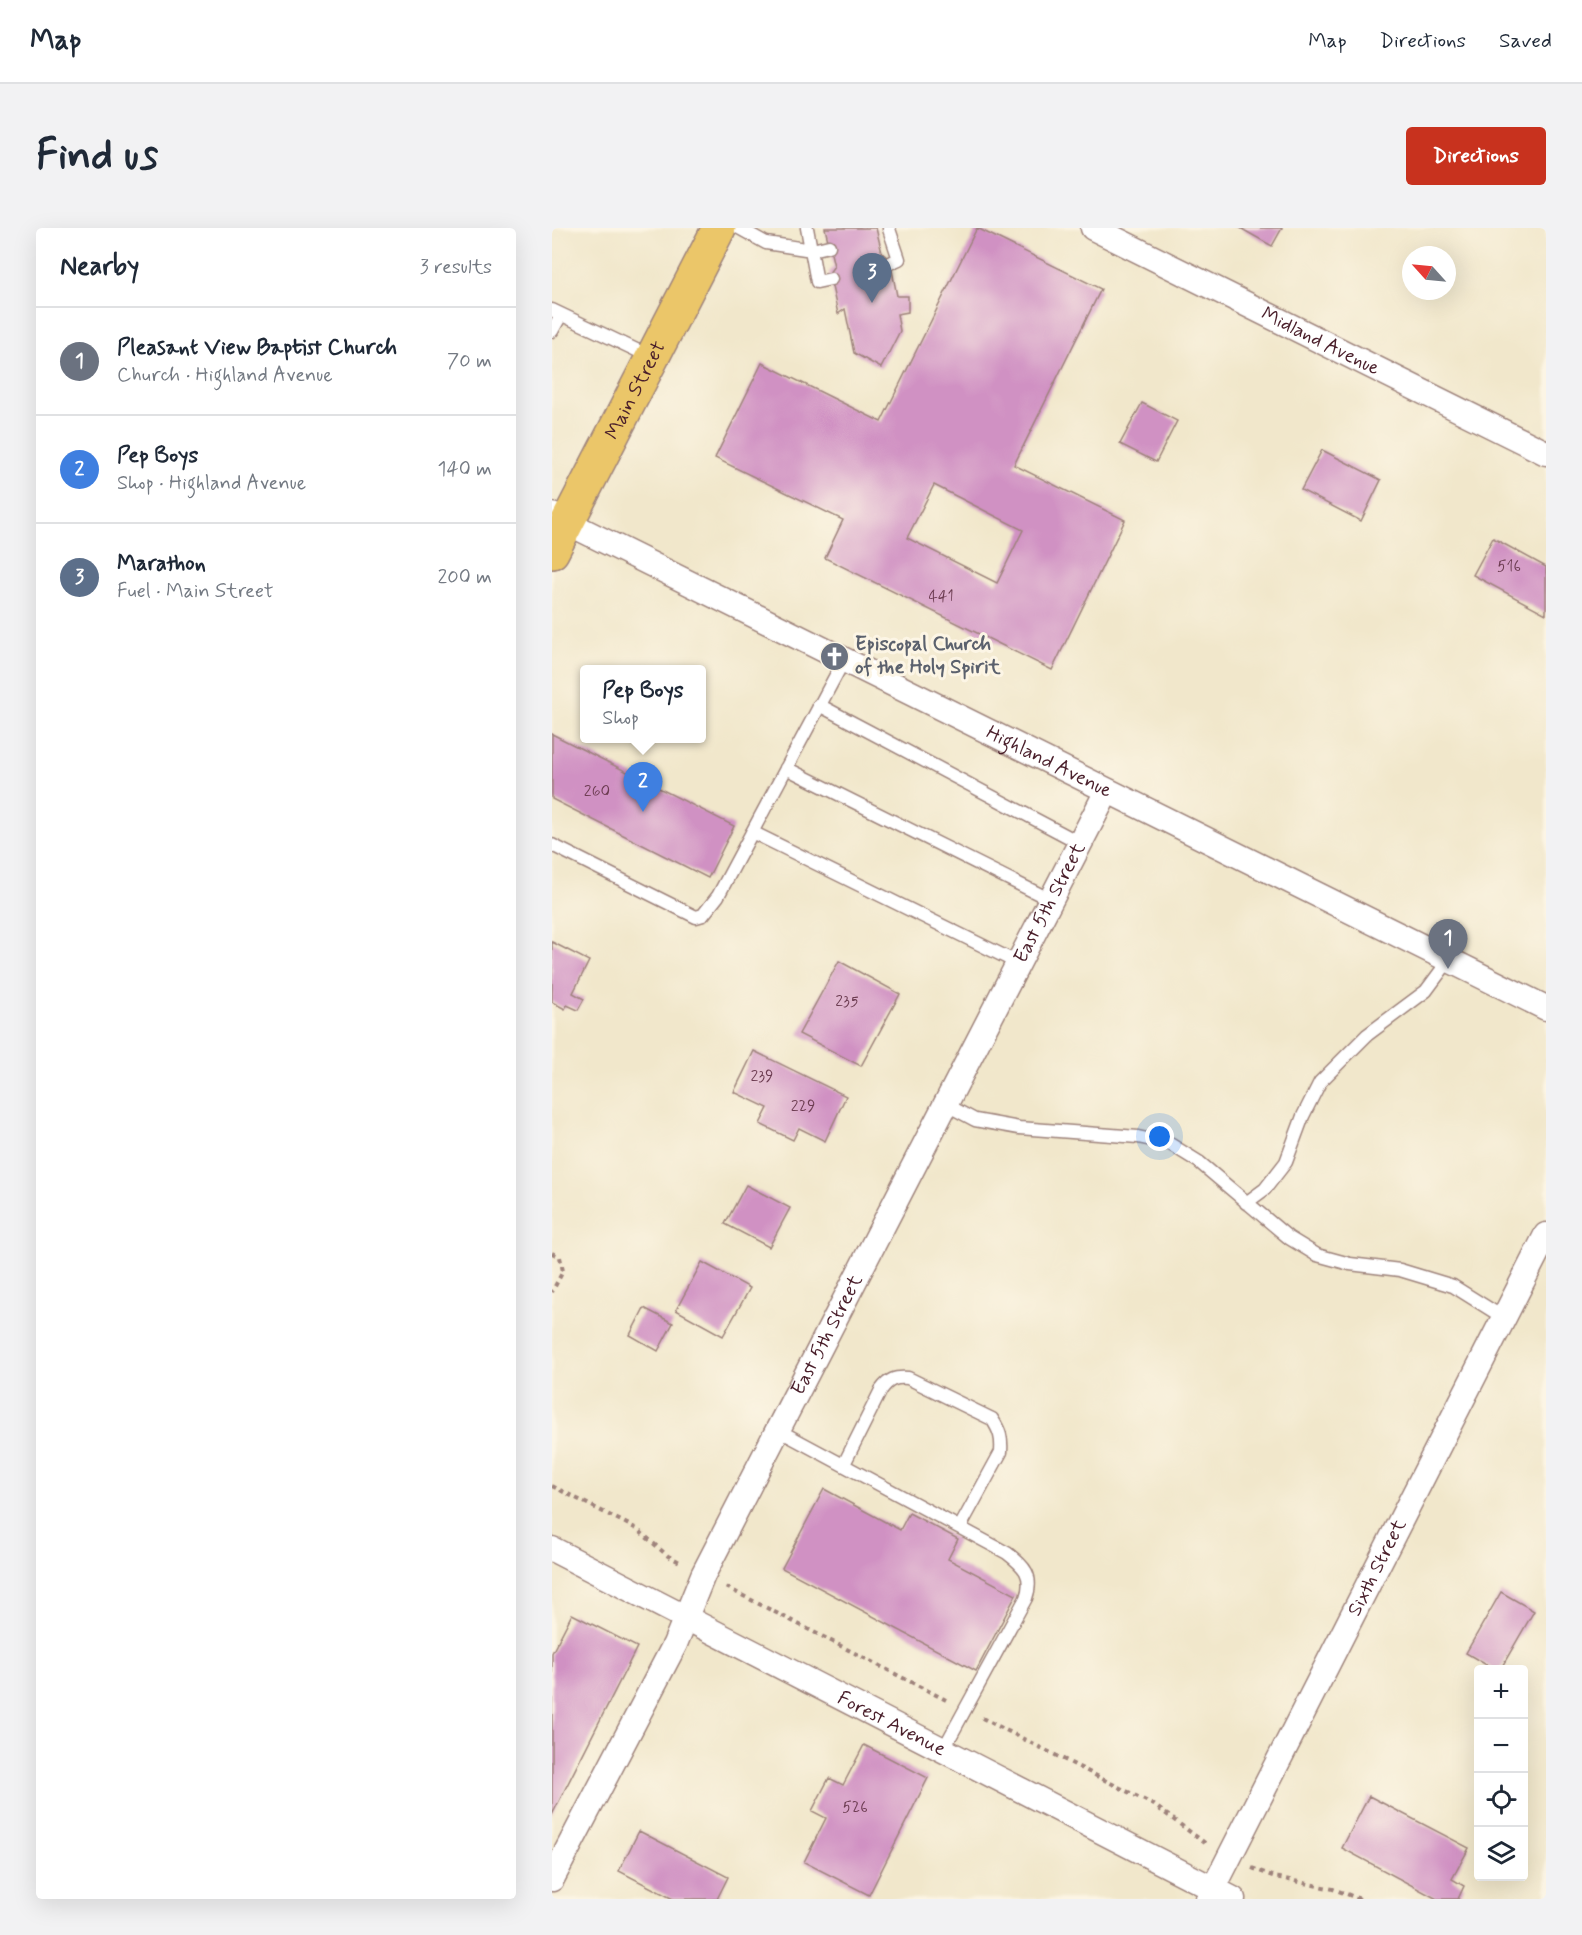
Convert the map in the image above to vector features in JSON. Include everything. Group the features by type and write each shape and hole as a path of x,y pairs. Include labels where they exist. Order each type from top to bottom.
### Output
{"main road":[{"name":"Main Street","path":"552,552 560,519 652,358 718,228"}],"street":[{"name":"Midland Avenue","path":"1094,228 1546,453"},
{"name":"Highland Avenue","path":"560,519 1546,1008"},
{"name":"East 5th Street","path":"552,1879 675,1644 703,1575 1107,791"},
{"name":"Sixth Street","path":"1218,1896 1546,1235"},
{"name":"Forest Avenue","path":"552,1549 943,1750 1218,1896"}],"lane":[{"path":"739,228 766,243 812,250 829,246"},
{"path":"807,228 817,282 831,279"},
{"path":"885,230 899,259 890,263"},
{"path":"552,331 556,312 652,358"},
{"path":"552,845 696,917 703,915 710,909 844,660"},
{"path":"819,705 1080,843"},
{"path":"786,768 1050,900"},
{"path":"752,832 1018,963"},
{"path":"1246,1203 1265,1189 1286,1162 1303,1116 1320,1082 1366,1035 1426,991 1449,960"},
{"path":"945,1104 975,1120 1019,1128 1138,1137 1170,1144 1199,1162 1289,1238 1317,1255 1350,1264 1400,1270 1453,1286 1504,1318"},
{"path":"844,1464 882,1390 888,1381 896,1377 908,1378 992,1419 1002,1439 1001,1452 960,1527"},
{"path":"778,1430 960,1527 1022,1563 1028,1576 1029,1587 1026,1598 943,1750"}],"path":[{"path":"552,1254 560,1257 563,1271 552,1292"}],"building":[{"path":"825,228 876,228 882,253 890,260 897,296 908,296 908,312 897,314 900,331 881,368 854,353 845,309 838,314 829,273 834,266"},
{"path":"977,228 1101,289 1014,465 1125,520 1052,670 825,558 843,520 715,458 762,363 881,422","holes":["934,485 1023,530 997,583 907,538"]},
{"path":"1240,228 1282,228 1272,246"},
{"path":"1142,403 1177,421 1156,462 1120,444"},
{"path":"1322,450 1381,480 1361,521 1301,490"},
{"path":"1493,538 1546,567 1546,614 1473,575"},
{"path":"552,734 734,826 708,878 552,799"},
{"path":"552,942 589,961 573,993 584,999 578,1010 567,1005 565,1009 552,1002"},
{"path":"839,961 900,994 861,1066 799,1034"},
{"path":"754,1051 846,1096 825,1141 799,1128 793,1140 760,1124 768,1108 734,1092"},
{"path":"746,1185 790,1208 769,1247 725,1224"},
{"path":"702,1262 750,1288 723,1336 676,1310"},
{"path":"644,1308 673,1323 658,1351 630,1335"},
{"path":"824,1489 900,1530 909,1513 958,1539 948,1559 1016,1595 976,1671 782,1568"},
{"path":"1501,1592 1534,1611 1503,1665 1486,1665 1466,1653"},
{"path":"572,1614 637,1647 552,1815 552,1653"},
{"path":"864,1745 928,1778 869,1895 804,1862 826,1818 812,1811 829,1778 843,1785"},
{"path":"1369,1796 1469,1848 1452,1879 1464,1886 1458,1899 1437,1899 1342,1848"},
{"path":"639,1831 728,1877 717,1899 673,1899 619,1871"}],"place":[{"name":"Marathon","path":"872,303"},
{"name":"Episcopal Church of the Holy Spirit","path":"834,656"},
{"name":"Pep Boys","path":"643,812"},
{"name":"Pleasant View Baptist Church","path":"1448,969"}]}
